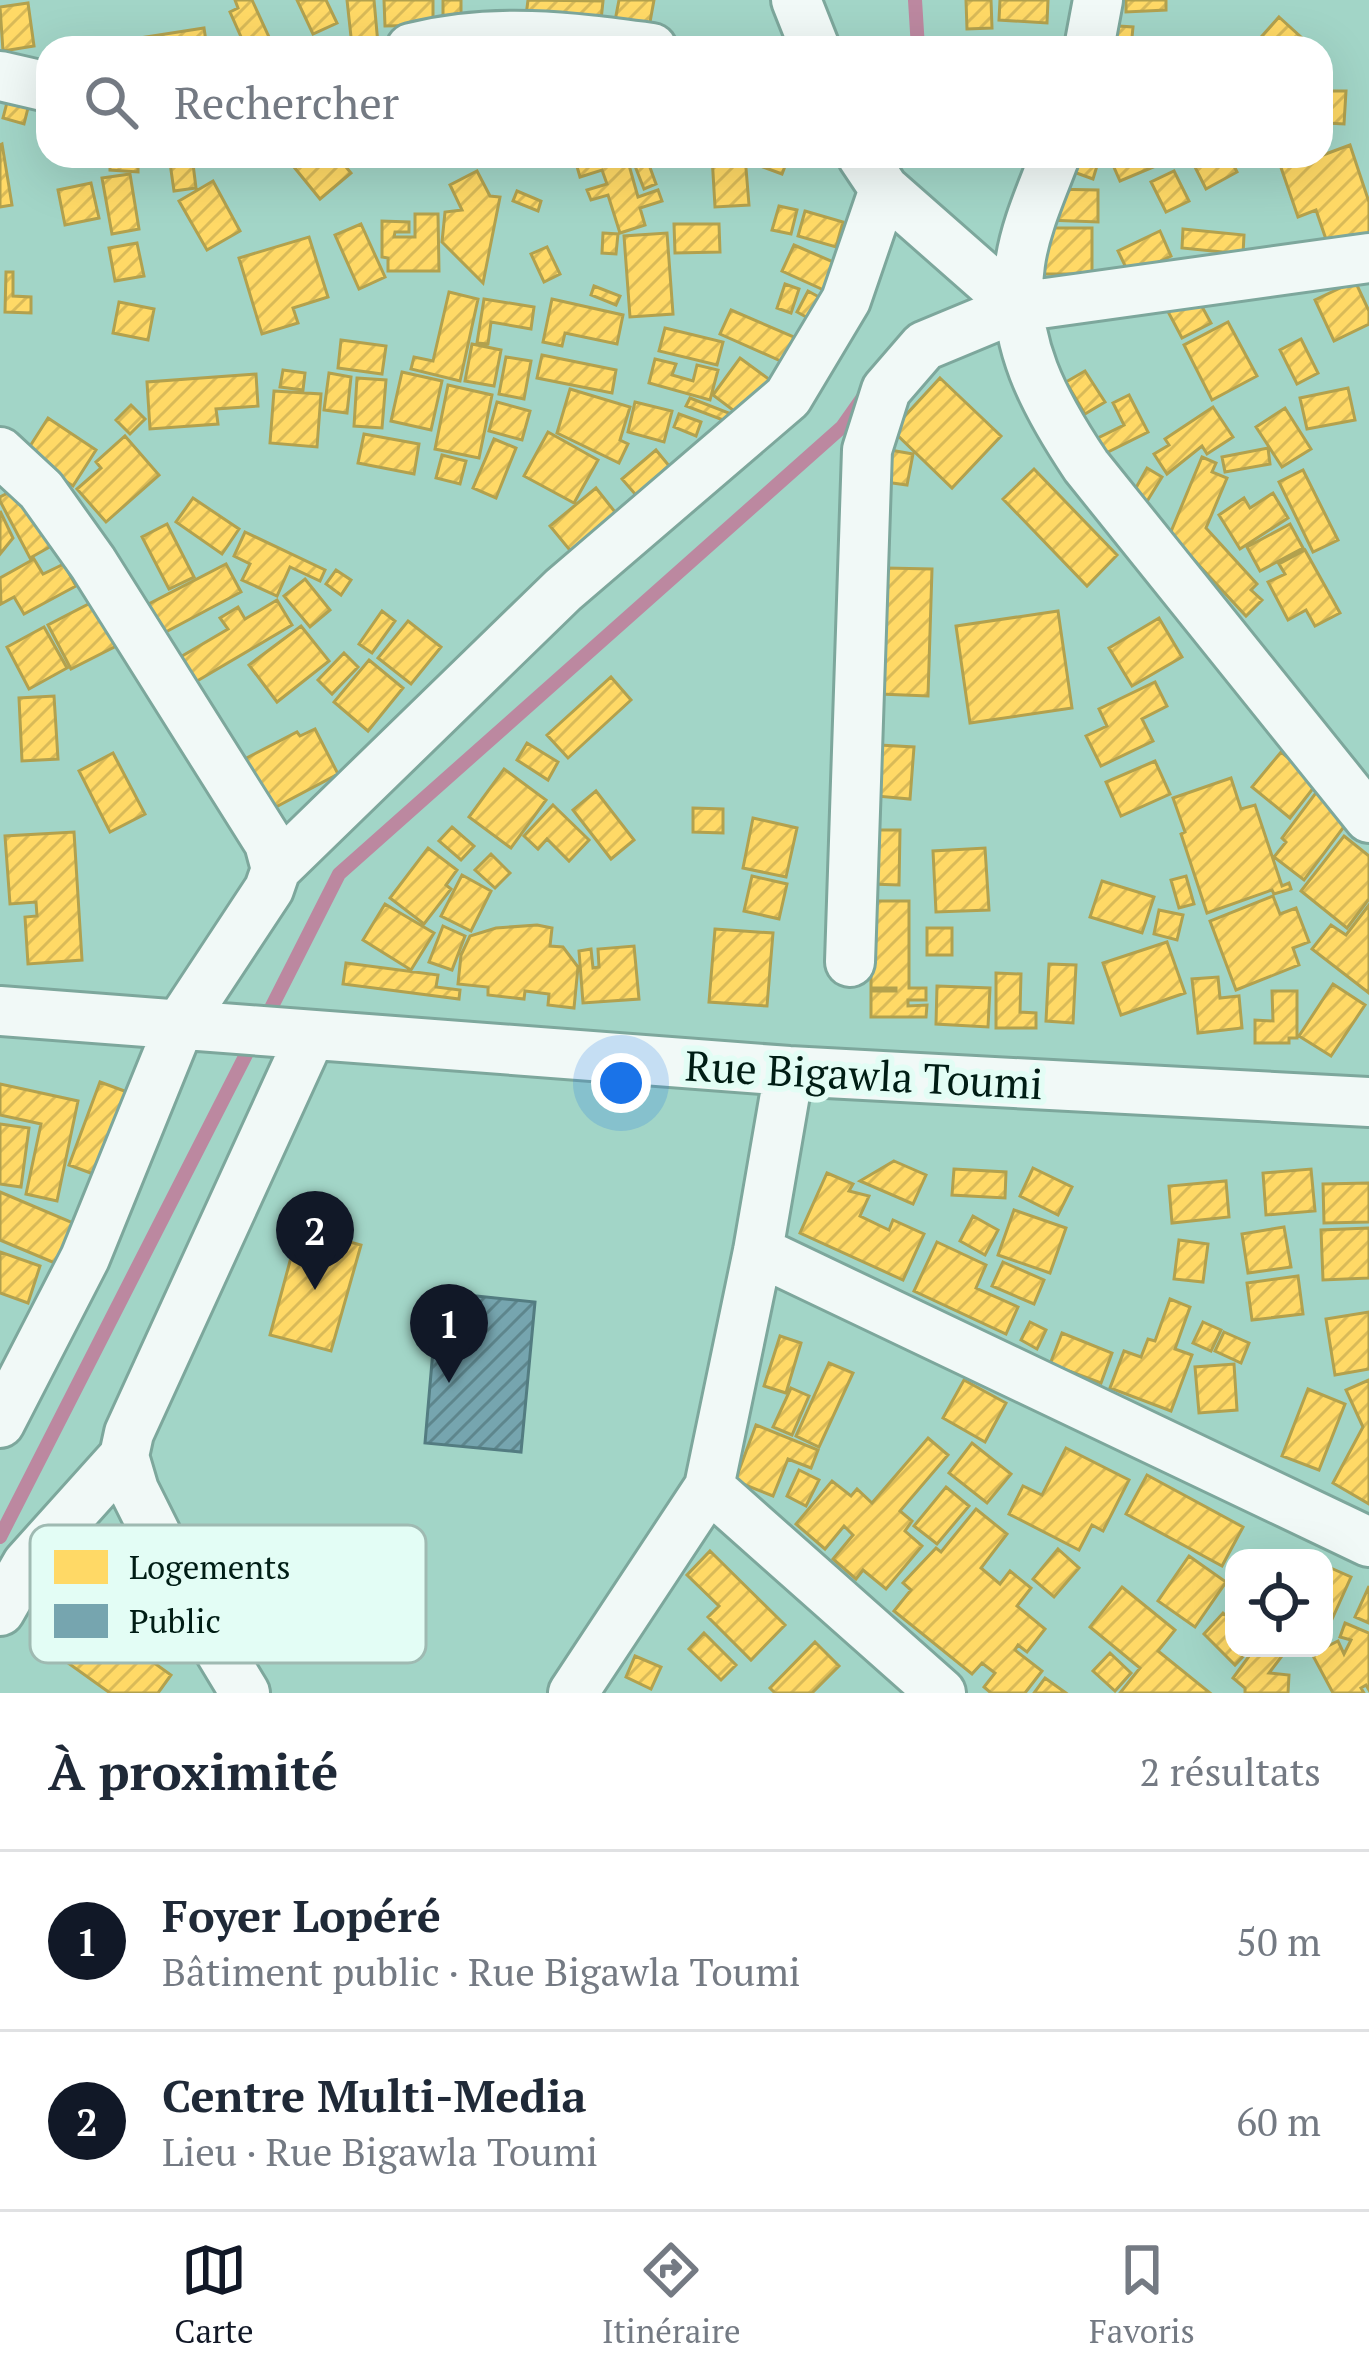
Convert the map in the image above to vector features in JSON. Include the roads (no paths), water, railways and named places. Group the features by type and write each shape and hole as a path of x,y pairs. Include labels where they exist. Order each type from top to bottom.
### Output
{"street":[{"path":"796,0 810,36"},
{"path":"1091,36 1098,0"},
{"path":"458,36 562,36"},
{"path":"0,76 36,84"},
{"path":"1051,168 1020,263 1018,308 1048,410 1369,818"},
{"path":"873,172 1018,308"},
{"path":"0,1423 85,1258 191,1025 276,869 563,590 788,397 845,300 873,172"},
{"path":"850,962 867,450 886,390 924,346 1018,308 1369,258"},
{"path":"0,452 41,490 93,563 269,843 276,869"},
{"name":"Rue Bigawla Toumi","path":"0,1011 789,1071 1369,1102"},
{"path":"62,1525 124,1456 138,1412 296,1035"},
{"path":"573,1693 709,1487 789,1071"},
{"path":"758,1251 1369,1542"},
{"path":"124,1456 150,1525"},
{"path":"709,1487 940,1693"},
{"path":"0,1612 30,1561"},
{"path":"228,1663 245,1693"}],"waterway":[{"path":"915,0 917,36"},
{"path":"265,1020 339,874 842,427 866,393"},
{"path":"0,1537 254,1039"}],"place":[{"name":"Centre Multi-Media","path":"315,1290"},
{"name":"Foyer Lopéré","path":"449,1383"}]}
